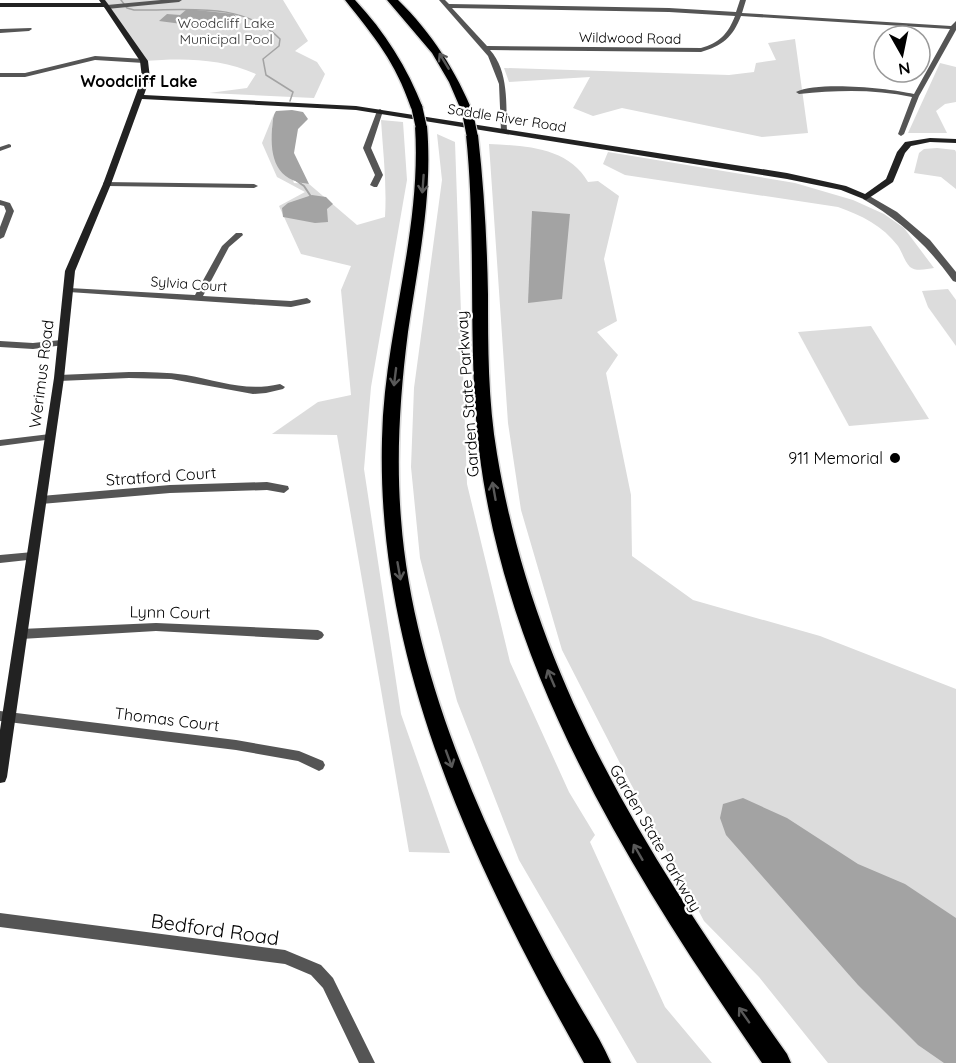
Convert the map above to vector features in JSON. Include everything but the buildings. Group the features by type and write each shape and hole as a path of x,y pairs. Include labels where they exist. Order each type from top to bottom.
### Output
{"highway":[{"path":"350,0 378,32 398,60 419,117 423,186 396,372 390,441 392,521 397,565 416,653 434,716 472,818 512,907 549,980 598,1063"},
{"name":"Garden State Parkway","path":"392,0 418,26 439,54 456,84 468,115 476,176 484,413 494,489 513,575 549,673 572,727 636,849 695,943 778,1063"}],"main road":[{"path":"77,5 92,0"},
{"path":"0,5 105,4 144,61"},
{"path":"63,5 112,14"},
{"name":"Werimus Road","path":"0,777 4,716 21,634 33,556 59,378 73,259 107,184 146,78 144,61"},
{"name":"Saddle River Road","path":"139,97 325,106 380,111 787,176 834,186 866,197"},
{"path":"866,197 890,180 901,152 909,144 930,140 956,141"}],"street":[{"path":"105,4 120,6 179,0"},
{"path":"442,0 487,48 501,83 504,131"},
{"name":"Wildwood Road","path":"487,48 701,50 726,40 743,0"},
{"path":"447,6 669,10 738,16 955,26 916,96 901,134"},
{"path":"0,31 28,29"},
{"path":"0,75 25,75 95,58 144,61"},
{"path":"799,92 852,89 899,92 916,96"},
{"path":"374,185 379,174 367,148 380,111"},
{"path":"0,149 9,146"},
{"path":"107,184 254,186"},
{"path":"866,197 917,230 956,279"},
{"path":"0,202 10,211 0,237"},
{"path":"198,298 226,246 239,235"},
{"name":"Sylvia Court","path":"69,290 291,304 308,301"},
{"path":"0,344 33,346 62,344"},
{"path":"59,378 174,376 243,390 270,390 280,387"},
{"path":"0,443 50,437"},
{"name":"Stratford Court","path":"40,500 170,489 267,486 284,489"},
{"path":"0,559 33,556"},
{"name":"Lynn Court","path":"21,634 156,627 318,635"},
{"name":"Thomas Court","path":"4,716 236,745 299,756 319,765"},
{"name":"Bedford Road","path":"0,920 285,957 315,970 328,984 368,1063"}],"green space":[{"name":"Woodcliff Lake Municipal Pool","path":"102,0 283,0 308,41 295,51 317,62 325,74 314,98 209,93 247,88 256,74 229,65 201,60 144,61"},
{"path":"795,39 808,133 762,137 622,108 593,116 573,108 590,77 509,82 504,68 729,75 754,72 756,63 776,60 768,43"},
{"path":"940,63 956,67 956,102 945,104 936,111 947,133 908,133 932,84"},
{"path":"273,116 272,130 294,183 309,184 357,225 385,217 381,120 403,122 407,180 371,387 364,469 401,714 450,853 409,852 337,435 272,434 318,402 351,395 341,290 351,266 301,254 279,206 305,192 277,177 262,143"},
{"path":"437,134 455,142 467,484 510,662 569,792 595,835 590,842 665,1007 712,1063 637,1063 519,860 457,701 420,558 411,467 414,388 442,180"},
{"path":"489,144 531,148 557,155 579,170 588,182 598,181 619,196 604,259 617,321 597,332 618,355 606,373 631,495 632,556 693,600 820,636 956,689 956,1063 828,1063 759,977 704,921 562,650 521,510 508,423"},
{"path":"937,148 956,152 956,189 941,177 914,173 919,153 924,149"},
{"path":"608,152 795,183 853,200 884,214 904,228 934,268 912,269 898,246 886,233 863,218 838,207 625,175 603,164"},
{"path":"948,289 956,300 956,346 928,307 922,291"},
{"path":"871,326 929,419 849,426 798,332"}],"shaded area":[{"path":"187,9 234,14 239,21 220,28 184,24 194,18 189,17 182,24 159,21 167,14 180,15"},
{"path":"276,111 303,112 308,119 298,129 294,153 309,184 298,182 282,173 274,158 272,129 274,115"},
{"path":"312,195 326,197 333,204 327,209 328,222 315,223 283,217 282,208 288,203"},
{"path":"532,211 570,214 562,299 528,303"},
{"path":"743,798 787,818 858,864 905,884 956,918 956,1063 944,1063 918,1045 858,985 726,835 720,818 723,804"}],"waterway":[{"path":"121,0 127,8 134,10 212,10 248,18 265,27 280,39 279,46 263,59 266,75 293,92 290,101"},
{"path":"297,181 304,186 312,198"}],"place":[{"name":"911 Memorial","path":"895,458"}],"district":[{"name":"Woodcliff Lake","path":"139,81"}]}
